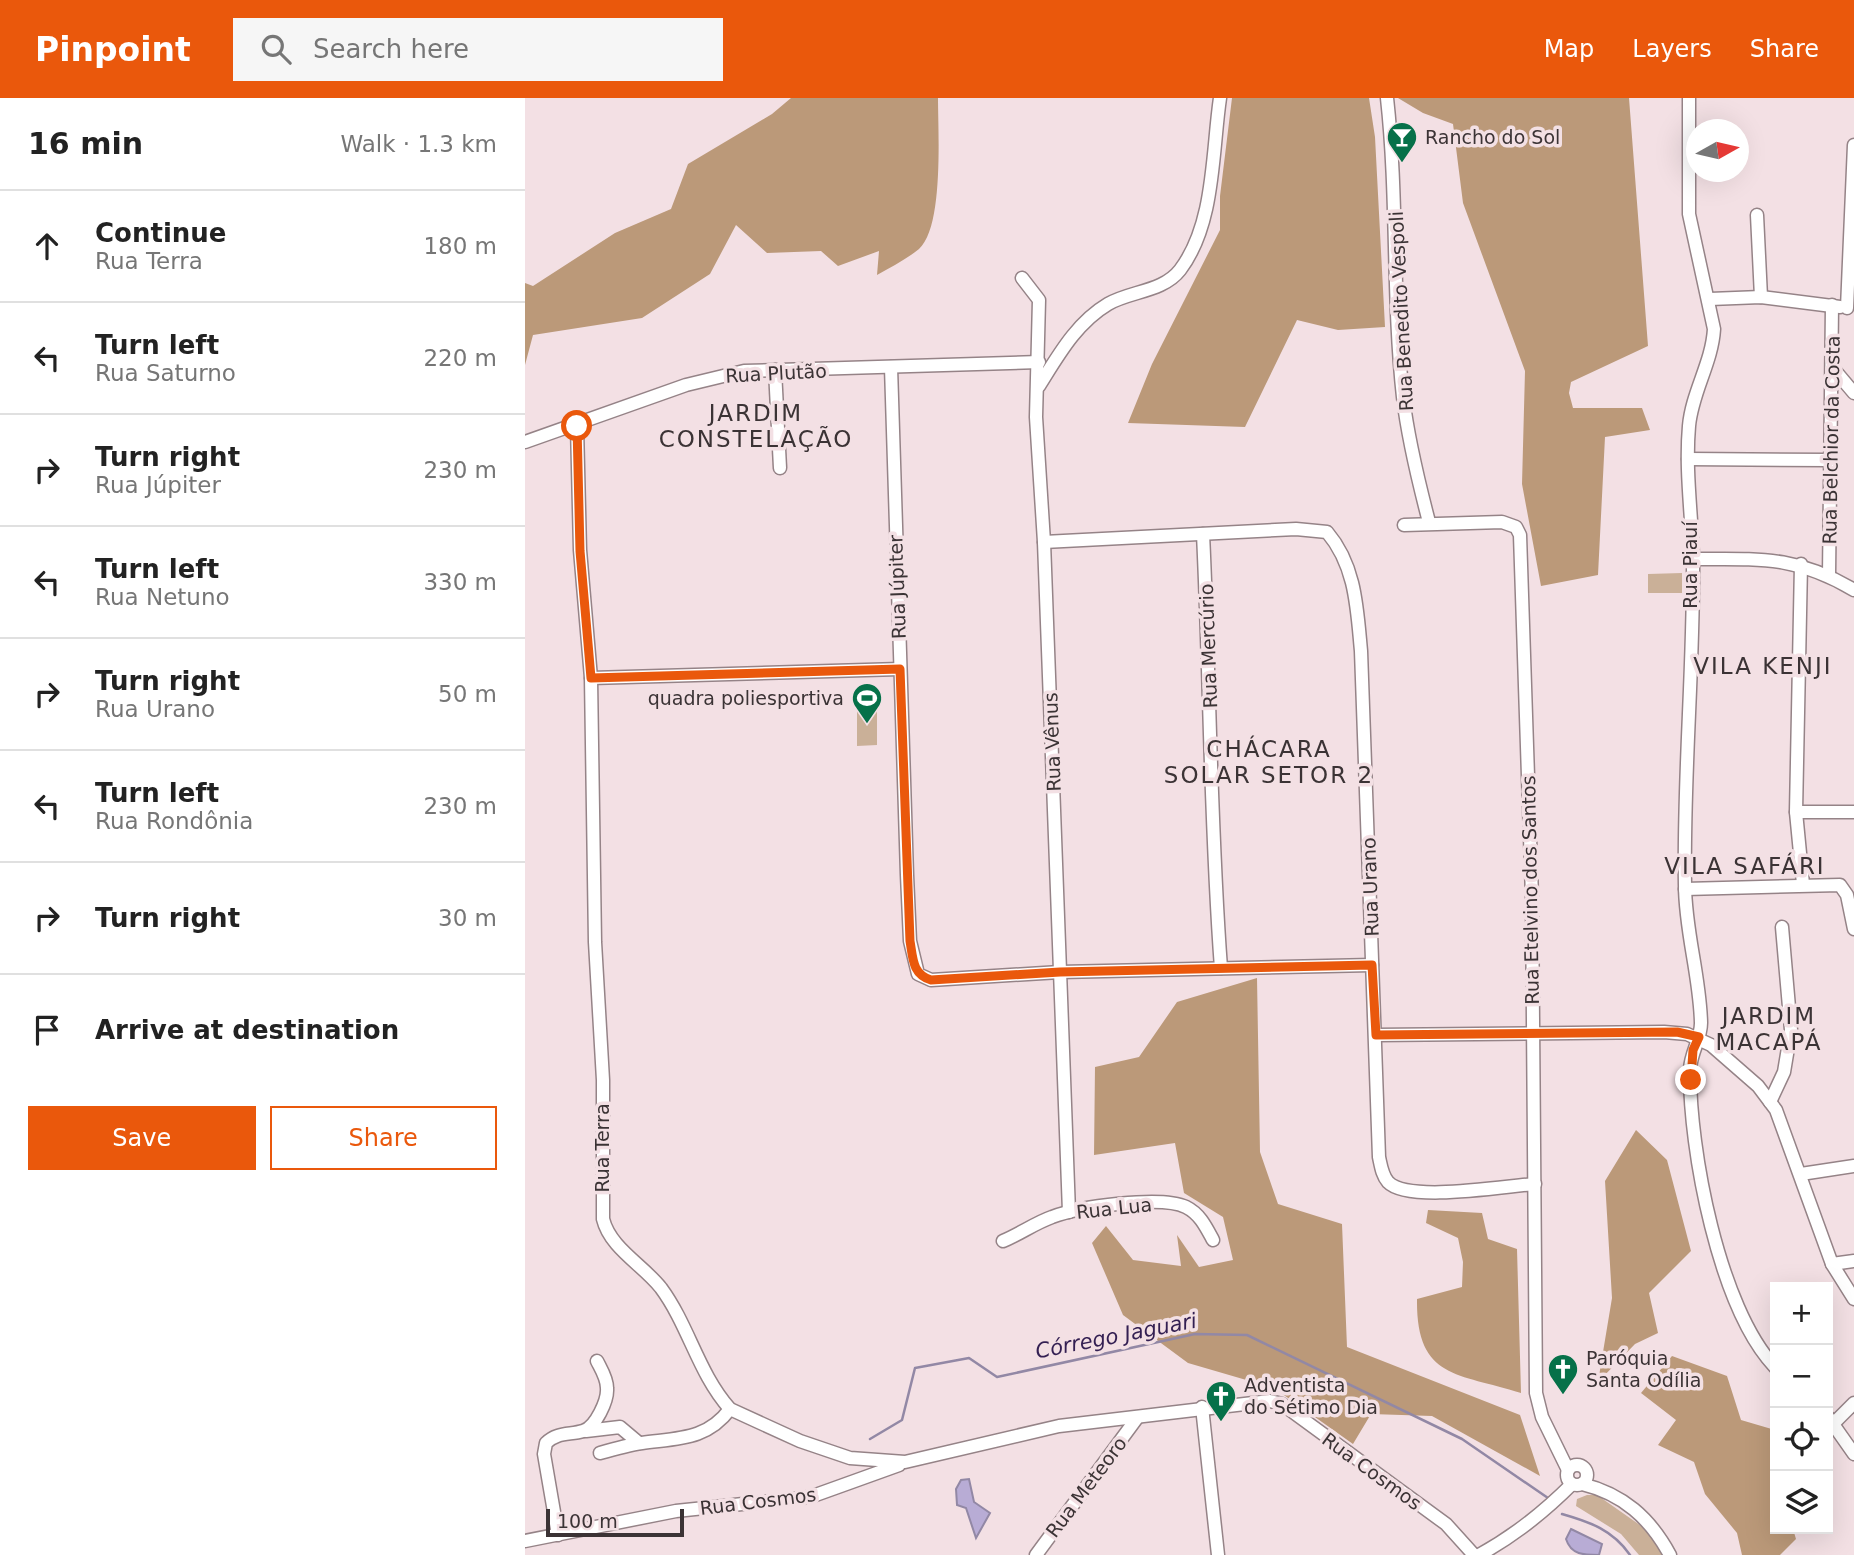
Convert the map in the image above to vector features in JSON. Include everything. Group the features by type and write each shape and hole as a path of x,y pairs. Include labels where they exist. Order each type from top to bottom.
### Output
{"street":[{"path":"1037,389 1066,342 1095,313 1110,303 1167,281 1179,271 1199,231 1220,98"},
{"name":"Rua Benedito Vespoli","path":"1387,98 1394,180 1403,394 1409,439 1429,522"},
{"name":"Rua Piauí","path":"1689,98 1689,214 1710,299 1713,346 1693,398 1688,458 1693,559 1685,889 1698,980 1699,1037 1693,1050 1691,1080 1708,1213 1733,1293 1751,1333 1770,1360"},
{"path":"1710,299 1761,297 1851,309 1854,145"},
{"path":"1757,215 1761,297"},
{"name":"Rua Vênus","path":"1022,278 1039,300 1036,417 1044,542 1069,1212"},
{"name":"Rua Belchior da Costa","path":"1829,576 1832,305"},
{"name":"Rua Plutão","path":"525,442 577,426 630,403 718,376 775,370 1039,362"},
{"name":"Rua Júpiter","path":"891,367 910,941 918,974 931,980 1060,972"},
{"path":"1832,367 1854,393"},
{"path":"775,370 780,468"},
{"name":"Rua Terra","path":"577,426 580,551 591,678 595,942 603,1080 603,1219 611,1237 660,1287 702,1369 730,1409"},
{"path":"1688,458 1829,460"},
{"name":"Rua Etelvino dos Santos","path":"1405,525 1429,522 1465,525 1502,522 1516,527 1520,535 1533,1034 1536,1393 1542,1417 1558,1446 1566,1450 1578,1476"},
{"name":"Rua Urano","path":"1203,534 1296,528 1327,532 1339,547 1356,596 1361,651 1379,1157 1387,1181 1404,1191 1423,1193 1535,1184"},
{"path":"1044,542 1203,534"},
{"name":"Rua Mercúrio","path":"1203,534 1215,890 1221,968"},
{"path":"1693,559 1775,560 1801,564 1854,590"},
{"path":"1801,564 1796,812 1803,884"},
{"path":"591,678 900,669"},
{"path":"1796,812 1854,812"},
{"path":"1685,889 1803,884 1844,886 1854,929"},
{"path":"1770,1102 1784,1072 1791,1030 1782,927"},
{"path":"1060,972 1372,965"},
{"path":"1376,1035 1677,1032 1699,1037 1741,1069 1770,1102 1782,1124 1832,1264 1854,1299"},
{"path":"1801,1174 1854,1166"},
{"name":"Rua Lua","path":"1003,1241 1051,1217 1069,1212 1174,1203 1192,1211 1213,1240"},
{"path":"1832,1264 1854,1261"},
{"path":"586,1431 606,1396 605,1378 597,1361"},
{"name":"Rua Cosmos","path":"1137,1418 1256,1400 1282,1404 1446,1524 1477,1555"},
{"path":"1833,1419 1854,1404"},
{"path":"1202,1407 1218,1555"},
{"path":"600,1453 639,1443 697,1436 720,1422 730,1409 800,1441 850,1458 905,1462 1059,1426 1137,1418"},
{"name":"Rua Meteoro","path":"1036,1555 1137,1418"},
{"path":"1833,1423 1854,1454"},
{"path":"558,1535 544,1454 546,1443 562,1434 620,1427 639,1443"},
{"name":"Rua Cosmos","path":"525,1541 676,1511 810,1497 905,1462"},
{"path":"1477,1555 1507,1539 1548,1508 1578,1476 1608,1492 1649,1520 1670,1555"}],"shaded area":[{"path":"791,98 938,98 936,200 933,221 927,238 919,249 877,275 879,251 838,266 821,251 767,253 736,225 710,274 642,318 533,335 525,365 525,283 533,286 615,233 671,209 688,164 772,114"},
{"path":"1232,98 1369,98 1375,137 1385,327 1338,330 1297,320 1245,427 1128,423 1152,364 1220,230 1220,196"},
{"path":"1398,98 1629,98 1648,346 1571,382 1569,393 1573,408 1642,408 1650,430 1605,437 1598,575 1541,586 1522,484 1525,371 1463,203 1453,124 1423,113"},
{"path":"1682,573 1682,593 1648,593 1648,574"},
{"name":"quadra poliesportiva","path":"877,703 877,745 857,746 857,705"},
{"path":"1257,978 1260,1152 1278,1204 1342,1224 1347,1347 1520,1415 1540,1476 1432,1416 1371,1414 1353,1444 1274,1388 1188,1363 1123,1315 1092,1243 1106,1226 1133,1260 1181,1266 1177,1235 1199,1267 1233,1260 1223,1217 1184,1193 1175,1143 1094,1155 1095,1067 1139,1057 1177,1002"},
{"path":"1636,1130 1667,1160 1691,1251 1649,1293 1658,1333 1635,1344 1598,1382 1612,1298 1605,1181"},
{"path":"1428,1210 1482,1213 1488,1239 1517,1249 1521,1393 1460,1376 1445,1369 1433,1359 1424,1345 1417,1299 1462,1287 1463,1262 1458,1238 1426,1223"},
{"path":"1672,1356 1727,1376 1741,1420 1770,1429 1770,1534 1794,1534 1796,1539 1780,1555 1742,1555 1737,1533 1705,1494 1694,1462 1658,1445 1676,1420 1641,1393"},
{"path":"969,1479 974,1502 990,1513 976,1538 966,1508 957,1505 956,1489 961,1480"},
{"path":"1597,1495 1647,1530 1664,1555 1639,1555 1621,1534 1576,1506 1577,1499"},
{"path":"1571,1529 1602,1544 1599,1555 1583,1554 1571,1548 1566,1539"}],"waterway":[{"name":"Córrego Jaguari","path":"870,1439 902,1420 915,1368 969,1358 997,1377 1195,1334 1247,1335 1462,1439 1548,1498"},
{"name":"Córrego Jaguari","path":"1562,1514 1600,1528 1616,1539 1630,1555"}],"place":[{"name":"Rancho do Sol","path":"1402,164"},
{"name":"quadra poliesportiva","path":"867,725"},
{"name":"Paróquia Santa Odília","path":"1563,1396"},
{"name":"Adventista do Sétimo Dia","path":"1221,1423"}],"district":[{"name":"JARDIM CONSTELAÇÃO","path":"756,426"},
{"name":"VILA KENJI","path":"1763,666"},
{"name":"CHÁCARA SOLAR SETOR 2","path":"1269,762"},
{"name":"VILA SAFÁRI","path":"1745,866"},
{"name":"JARDIM MACAPÁ","path":"1769,1029"}],"route":[{"path":"577,426 580,551 591,678 900,669 910,941 915,968 923,978 931,980 1060,972 1372,965 1376,1035 1677,1032 1699,1037 1693,1050 1691,1080"}]}
